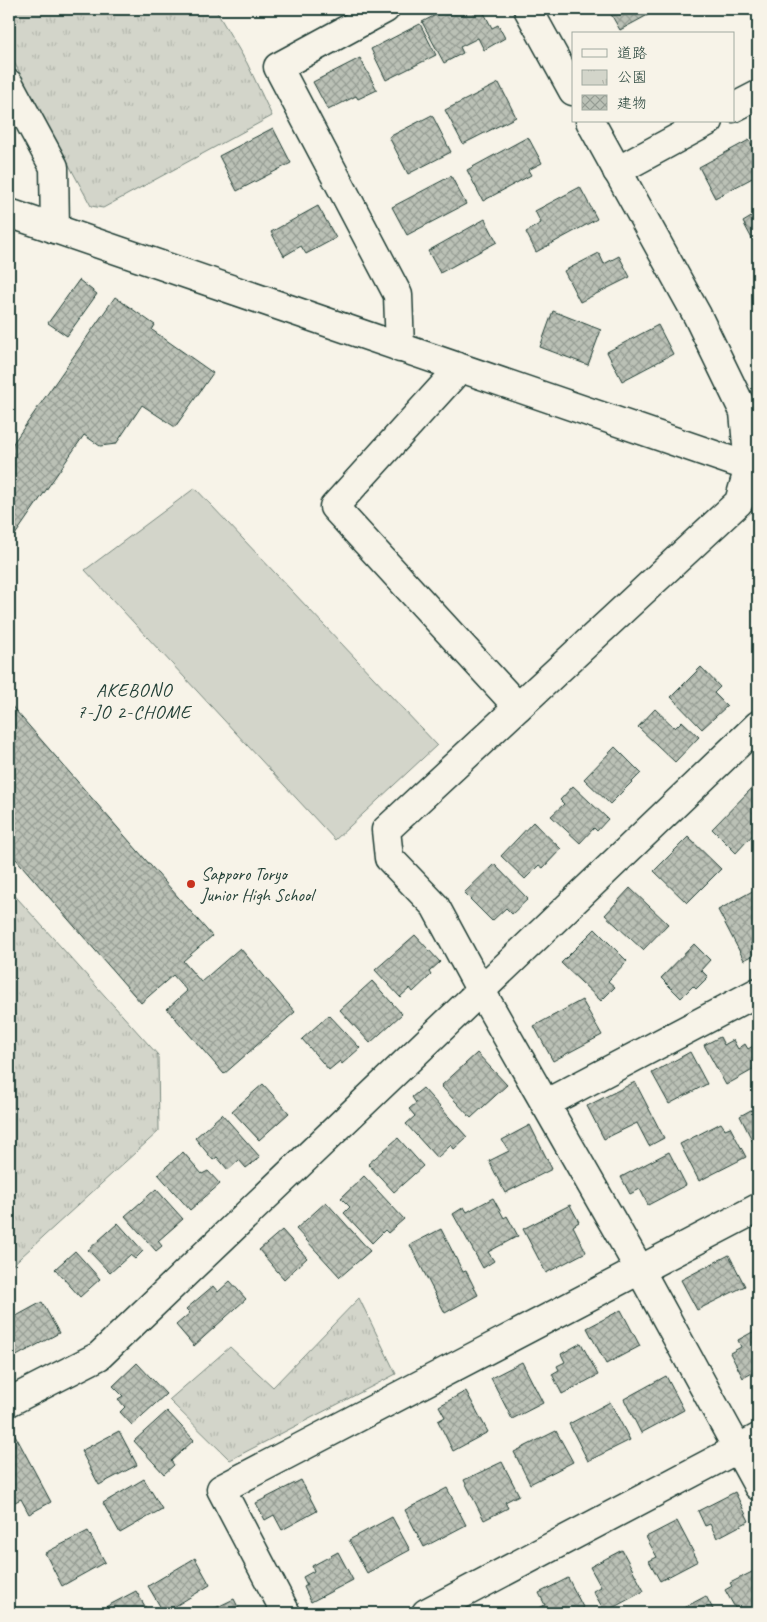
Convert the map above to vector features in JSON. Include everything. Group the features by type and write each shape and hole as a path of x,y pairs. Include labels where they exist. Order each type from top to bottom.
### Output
{"street":[{"path":"385,9 278,67 398,295 400,348"},
{"path":"528,9 572,88"},
{"path":"9,84 54,167 55,229"},
{"path":"734,107 758,95"},
{"path":"591,122 697,315 744,412 754,469 739,502 386,830 389,858 435,906 480,991 640,1270 748,1443 758,1486"},
{"path":"617,171 707,122"},
{"path":"9,213 754,469"},
{"path":"460,368 334,507 518,707"},
{"path":"9,1402 99,1356 758,725"},
{"path":"545,1104 758,992"},
{"path":"286,1613 221,1489 758,1208"},
{"path":"426,1613 748,1443"}],"green space":[{"path":"9,9 215,9 247,63 272,116 103,208 91,206 9,53"},
{"path":"195,488 437,745 335,840 85,570"},
{"path":"9,889 158,1055 159,1131 9,1268"},
{"path":"359,1298 396,1374 230,1460 169,1400 230,1347 273,1387"}],"building":[{"path":"447,9 482,9 492,28 498,25 505,38 484,50 478,38 460,47 463,53 444,63 422,22"},
{"path":"608,9 659,9 620,30"},
{"path":"420,24 436,55 386,80 371,49"},
{"path":"360,58 377,90 358,99 356,96 328,110 313,82"},
{"path":"499,83 516,117 463,144 445,110"},
{"path":"432,115 451,152 408,174 389,137"},
{"path":"273,128 291,163 237,191 219,156"},
{"path":"528,137 542,163 528,170 531,175 483,201 467,170"},
{"path":"749,140 758,156 758,175 715,198 699,167"},
{"path":"451,176 466,204 407,235 392,207"},
{"path":"580,187 597,219 536,252 526,232 541,223 535,211"},
{"path":"318,206 336,238 306,254 301,246 284,256 271,232"},
{"path":"758,213 758,250 743,222"},
{"path":"485,219 497,242 440,273 428,251"},
{"path":"599,253 604,264 619,256 630,277 580,302 564,271"},
{"path":"79,280 97,294 67,336 48,323"},
{"path":"115,297 155,325 152,330 213,373 175,427 142,405 116,444 100,446 84,435 15,535 9,530 9,449"},
{"path":"553,311 601,330 588,365 540,347"},
{"path":"658,325 673,354 622,381 607,352"},
{"path":"701,667 720,687 714,693 727,706 702,729 671,697"},
{"path":"9,703 212,936 183,961 201,982 240,948 295,1012 224,1074 167,1009 187,991 173,975 141,1003 9,851"},
{"path":"655,709 675,728 682,721 699,737 675,762 638,727"},
{"path":"615,747 641,773 610,804 584,779"},
{"path":"756,784 758,786 758,829 736,853 712,829"},
{"path":"573,786 608,819 597,831 594,828 580,843 551,816 564,804 560,800"},
{"path":"533,822 561,849 543,868 539,865 525,879 501,856"},
{"path":"688,837 721,869 687,903 654,871"},
{"path":"494,864 528,899 512,914 506,908 492,921 464,893"},
{"path":"630,888 668,924 643,950 605,915"},
{"path":"758,888 758,939 751,943 756,954 744,960 718,910"},
{"path":"595,929 627,961 608,981 615,987 601,1001 561,963"},
{"path":"415,935 440,962 429,972 431,975 413,992 410,988 400,997 375,970"},
{"path":"694,944 710,960 701,970 708,977 696,989 693,986 681,998 661,978"},
{"path":"372,981 402,1014 370,1043 340,1010"},
{"path":"582,1000 602,1035 553,1061 534,1026"},
{"path":"329,1015 360,1048 342,1064 340,1061 329,1070 302,1039"},
{"path":"720,1037 724,1045 733,1040 738,1049 745,1044 748,1049 758,1043 758,1067 726,1085 704,1045"},
{"path":"690,1052 707,1084 669,1104 652,1073"},
{"path":"477,1053 507,1085 471,1118 441,1086"},
{"path":"635,1082 664,1138 649,1146 637,1123 604,1139 587,1106"},
{"path":"263,1084 289,1113 259,1140 232,1111"},
{"path":"423,1088 467,1137 454,1149 451,1145 437,1158 406,1124 415,1116 409,1109 416,1103 412,1097"},
{"path":"758,1106 758,1152 740,1116"},
{"path":"222,1114 260,1157 246,1168 239,1160 228,1170 217,1157 213,1160 195,1138"},
{"path":"721,1123 725,1129 730,1127 746,1157 699,1181 680,1144"},
{"path":"530,1125 552,1169 505,1193 489,1161 509,1151 502,1140"},
{"path":"398,1138 423,1166 394,1192 368,1164"},
{"path":"183,1152 202,1174 208,1171 220,1184 190,1210 158,1174"},
{"path":"669,1152 686,1185 648,1205 640,1189 630,1194 621,1177"},
{"path":"364,1176 404,1219 388,1233 385,1230 372,1243 344,1213 350,1207 341,1198"},
{"path":"156,1189 183,1219 158,1241 162,1246 156,1251 125,1216"},
{"path":"493,1198 504,1218 507,1216 518,1236 488,1252 494,1261 483,1268 453,1214 464,1207 467,1212"},
{"path":"326,1202 370,1251 340,1277 296,1229"},
{"path":"570,1205 579,1222 573,1226 586,1252 546,1273 523,1229"},
{"path":"118,1223 143,1251 135,1259 130,1255 110,1273 88,1250"},
{"path":"441,1229 463,1272 466,1271 478,1295 445,1313 410,1245"},
{"path":"282,1230 307,1258 284,1279 259,1250"},
{"path":"758,1240 758,1254 753,1242"},
{"path":"75,1251 100,1279 80,1297 55,1269"},
{"path":"729,1255 745,1286 697,1310 681,1280"},
{"path":"230,1281 246,1299 194,1346 176,1325 190,1313 186,1309 213,1286 218,1292"},
{"path":"42,1302 59,1333 9,1360 9,1320"},
{"path":"621,1310 640,1346 606,1364 587,1328"},
{"path":"758,1329 758,1370 743,1378 730,1353 741,1347 738,1340"},
{"path":"581,1343 598,1375 562,1394 552,1374 559,1370 557,1366 565,1362 561,1354"},
{"path":"522,1362 543,1403 512,1419 491,1378"},
{"path":"137,1363 166,1394 132,1425 120,1412 125,1407 118,1399 123,1396 113,1386"},
{"path":"666,1376 684,1410 641,1433 624,1399"},
{"path":"466,1391 488,1432 453,1451 438,1421 445,1417 439,1406"},
{"path":"610,1402 630,1440 588,1461 569,1424"},
{"path":"167,1411 194,1440 171,1461 174,1465 164,1474 134,1441"},
{"path":"13,1431 51,1502 29,1514 21,1499 9,1505 9,1433"},
{"path":"119,1431 137,1465 99,1485 81,1451"},
{"path":"556,1431 573,1462 530,1484 514,1452"},
{"path":"502,1462 519,1495 505,1502 508,1508 484,1520 464,1480"},
{"path":"144,1479 162,1509 120,1533 103,1503"},
{"path":"301,1480 317,1511 282,1530 274,1515 265,1520 256,1503"},
{"path":"447,1488 466,1525 424,1547 405,1510"},
{"path":"735,1492 749,1521 717,1538 710,1524 705,1526 698,1511"},
{"path":"392,1517 410,1550 367,1573 349,1540"},
{"path":"677,1521 698,1561 660,1581 649,1561 657,1557 646,1537"},
{"path":"88,1531 105,1562 62,1586 45,1553"},
{"path":"622,1550 644,1591 605,1612 593,1591 601,1587 590,1567"},
{"path":"338,1552 353,1580 311,1602 304,1587 307,1585 303,1577 314,1571 312,1566"},
{"path":"195,1558 210,1585 164,1613 148,1586"},
{"path":"758,1569 758,1613 738,1613 725,1590 732,1586 730,1583"},
{"path":"568,1578 586,1613 541,1613 539,1608 545,1605 539,1593"},
{"path":"136,1591 149,1613 94,1613"},
{"path":"706,1596 715,1613 674,1613"},
{"path":"234,1599 241,1613 205,1613"}],"place":[{"name":"Sapporo Toryo Junior High School","path":"191,884"}],"district":[{"name":"AKEBONO 7-JO 2-CHOME","path":"134,701"}]}
